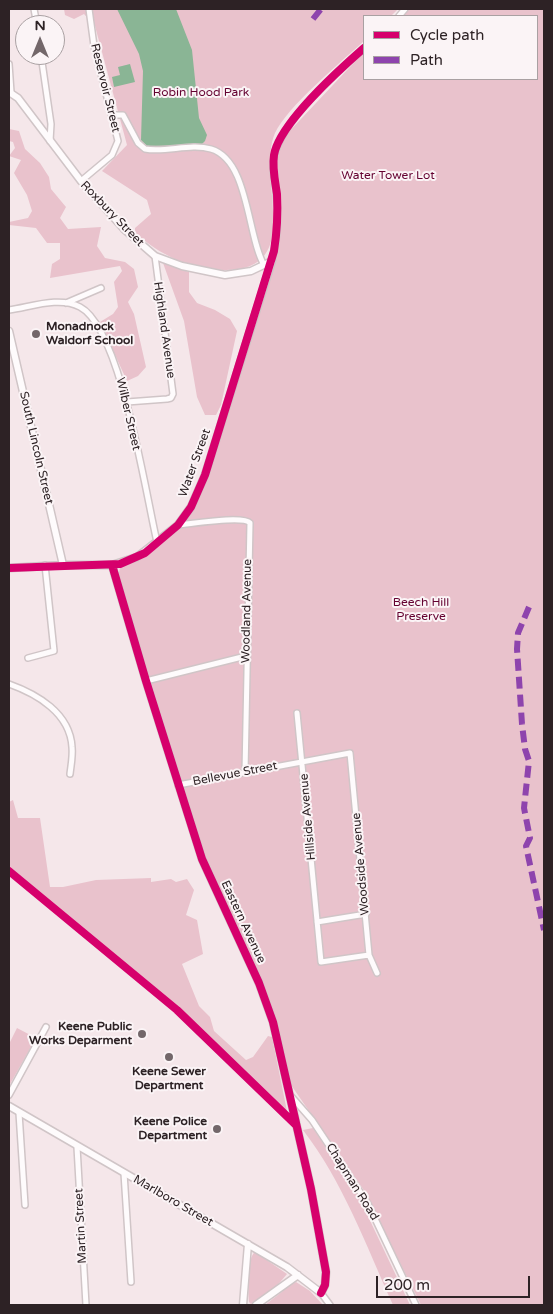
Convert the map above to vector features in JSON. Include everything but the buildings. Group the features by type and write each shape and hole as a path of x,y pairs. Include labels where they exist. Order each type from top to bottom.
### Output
{"street":[{"name":"Reservoir Street","path":"81,182 116,150 118,133 94,46 89,9"},
{"path":"272,261 278,230 274,154 281,136 323,87 363,49"},
{"path":"9,64 10,92"},
{"path":"42,65 51,124 50,142"},
{"name":"Roxbury Street","path":"10,92 81,182 124,229 155,256 182,266 225,276 243,273 272,261"},
{"path":"113,115 124,115 138,143 145,149 208,149 226,158 239,182 264,265"},
{"name":"Highland Avenue","path":"127,402 166,399 171,398 172,394 155,256"},
{"name":"Water Street","path":"9,568 63,564 112,565 137,558 178,525 191,507 205,475 272,261"},
{"path":"9,310 66,303 101,288"},
{"name":"Wilber Street","path":"66,303 87,312 97,327 114,363 127,402 157,542"},
{"name":"South Lincoln Street","path":"9,331 63,564"},
{"name":"Woodland Avenue","path":"178,525 226,520 249,520 246,772"},
{"name":"Eastern Avenue","path":"112,565 146,681 207,874 233,925 268,1008 311,1189 326,1272 325,1285 321,1293"},
{"path":"28,658 54,651 45,566"},
{"path":"146,681 246,656"},
{"path":"9,684 29,692 44,701 63,721 69,731 73,749 70,774"},
{"name":"Hillside Avenue","path":"297,713 321,962 369,955"},
{"name":"Bellevue Street","path":"178,784 350,753"},
{"name":"Woodside Avenue","path":"350,753 369,955 377,973"},
{"path":"317,922 366,914"},
{"path":"9,1095 46,1027"},
{"name":"Chapman Road","path":"288,1093 312,1120 368,1204 416,1305"},
{"name":"Marlboro Street","path":"9,1106 77,1147 248,1244 298,1275 321,1293 330,1305"},
{"path":"19,1113 25,1205"},
{"name":"Martin Street","path":"77,1147 86,1305"},
{"path":"124,1174 131,1282"},
{"path":"243,1305 248,1244"},
{"path":"256,1305 298,1275"}],"green space":[{"name":"Robin Hood Park","path":"64,9 398,9 392,15 363,15 363,42 315,85 281,122 275,133 271,152 272,240 264,256 249,267 223,270 187,264 165,254 135,233 135,228 151,214 147,200 102,171 127,145 95,26 84,14 74,19 65,15"},
{"path":"410,9 544,9 544,1305 421,1305 363,1189 291,1085 281,1040 264,987 208,867 118,577 120,567 146,557 177,530 190,514 199,497 216,449 279,243 277,154 284,137 363,53 363,80 538,80 538,15 403,15"},
{"path":"9,129 19,131 25,149 40,163 49,177 51,189 66,207 60,218 68,229 101,227 97,246 105,258 125,262 134,269 138,287 128,302 134,314 146,367 138,376 127,381 100,322 113,314 118,307 114,282 122,271 120,266 50,278 52,264 60,259 60,243 47,243 36,228 9,225 9,222 28,218 32,211 27,195 14,173 21,160 9,156 15,148 13,142 9,141"},
{"path":"163,263 189,272 189,292 197,303 215,310 230,319 237,331 221,405 216,415 205,415 197,397 184,321"},
{"path":"13,800 18,818 40,818 50,887 63,887 96,880 151,878 151,882 171,879 176,882 187,879 194,890 186,915 197,920 203,954 182,964 199,1006 210,1017 214,1031 246,1060 253,1057 268,1036 272,1037 288,1116 178,1010 9,870 9,802"},
{"path":"17,1028 36,1038 9,1086 9,1044"},
{"path":"313,1128 357,1193 410,1305 393,1305 342,1192 303,1130"},
{"path":"255,1252 287,1274 276,1287 251,1304 248,1291 249,1275 252,1255"},
{"path":"296,1282 310,1291 323,1305 265,1305 283,1291 282,1289"}],"shaded area":[{"path":"117,9 176,9 192,50 199,118 207,135 201,145 147,146 141,140 143,71 139,54"},
{"path":"130,64 135,82 114,87 112,77 120,75 118,67"}],"marked path":[{"path":"313,19 321,9"},
{"path":"529,607 518,633 517,649 522,724 525,749 529,761 524,808 530,838 526,846 544,930"}],"cycle path":[{"path":"9,568 120,564 145,553 178,525 191,507 205,475 274,251 277,230 277,194 273,160 278,142 298,113 363,49"},
{"path":"112,565 202,859 259,983 273,1022 311,1189 326,1272 325,1285 321,1293"},
{"path":"9,871 177,1010 295,1124"}],"place":[{"name":"Monadnock Waldorf School","path":"36,334"},
{"name":"Keene Public Works Deparment","path":"142,1034"},
{"name":"Keene Sewer Department","path":"169,1057"},
{"name":"Keene Police Department","path":"217,1129"}],"park label":[{"name":"Water Tower Lot","path":"388,176"},
{"name":"Beech Hill Preserve","path":"421,610"}]}
